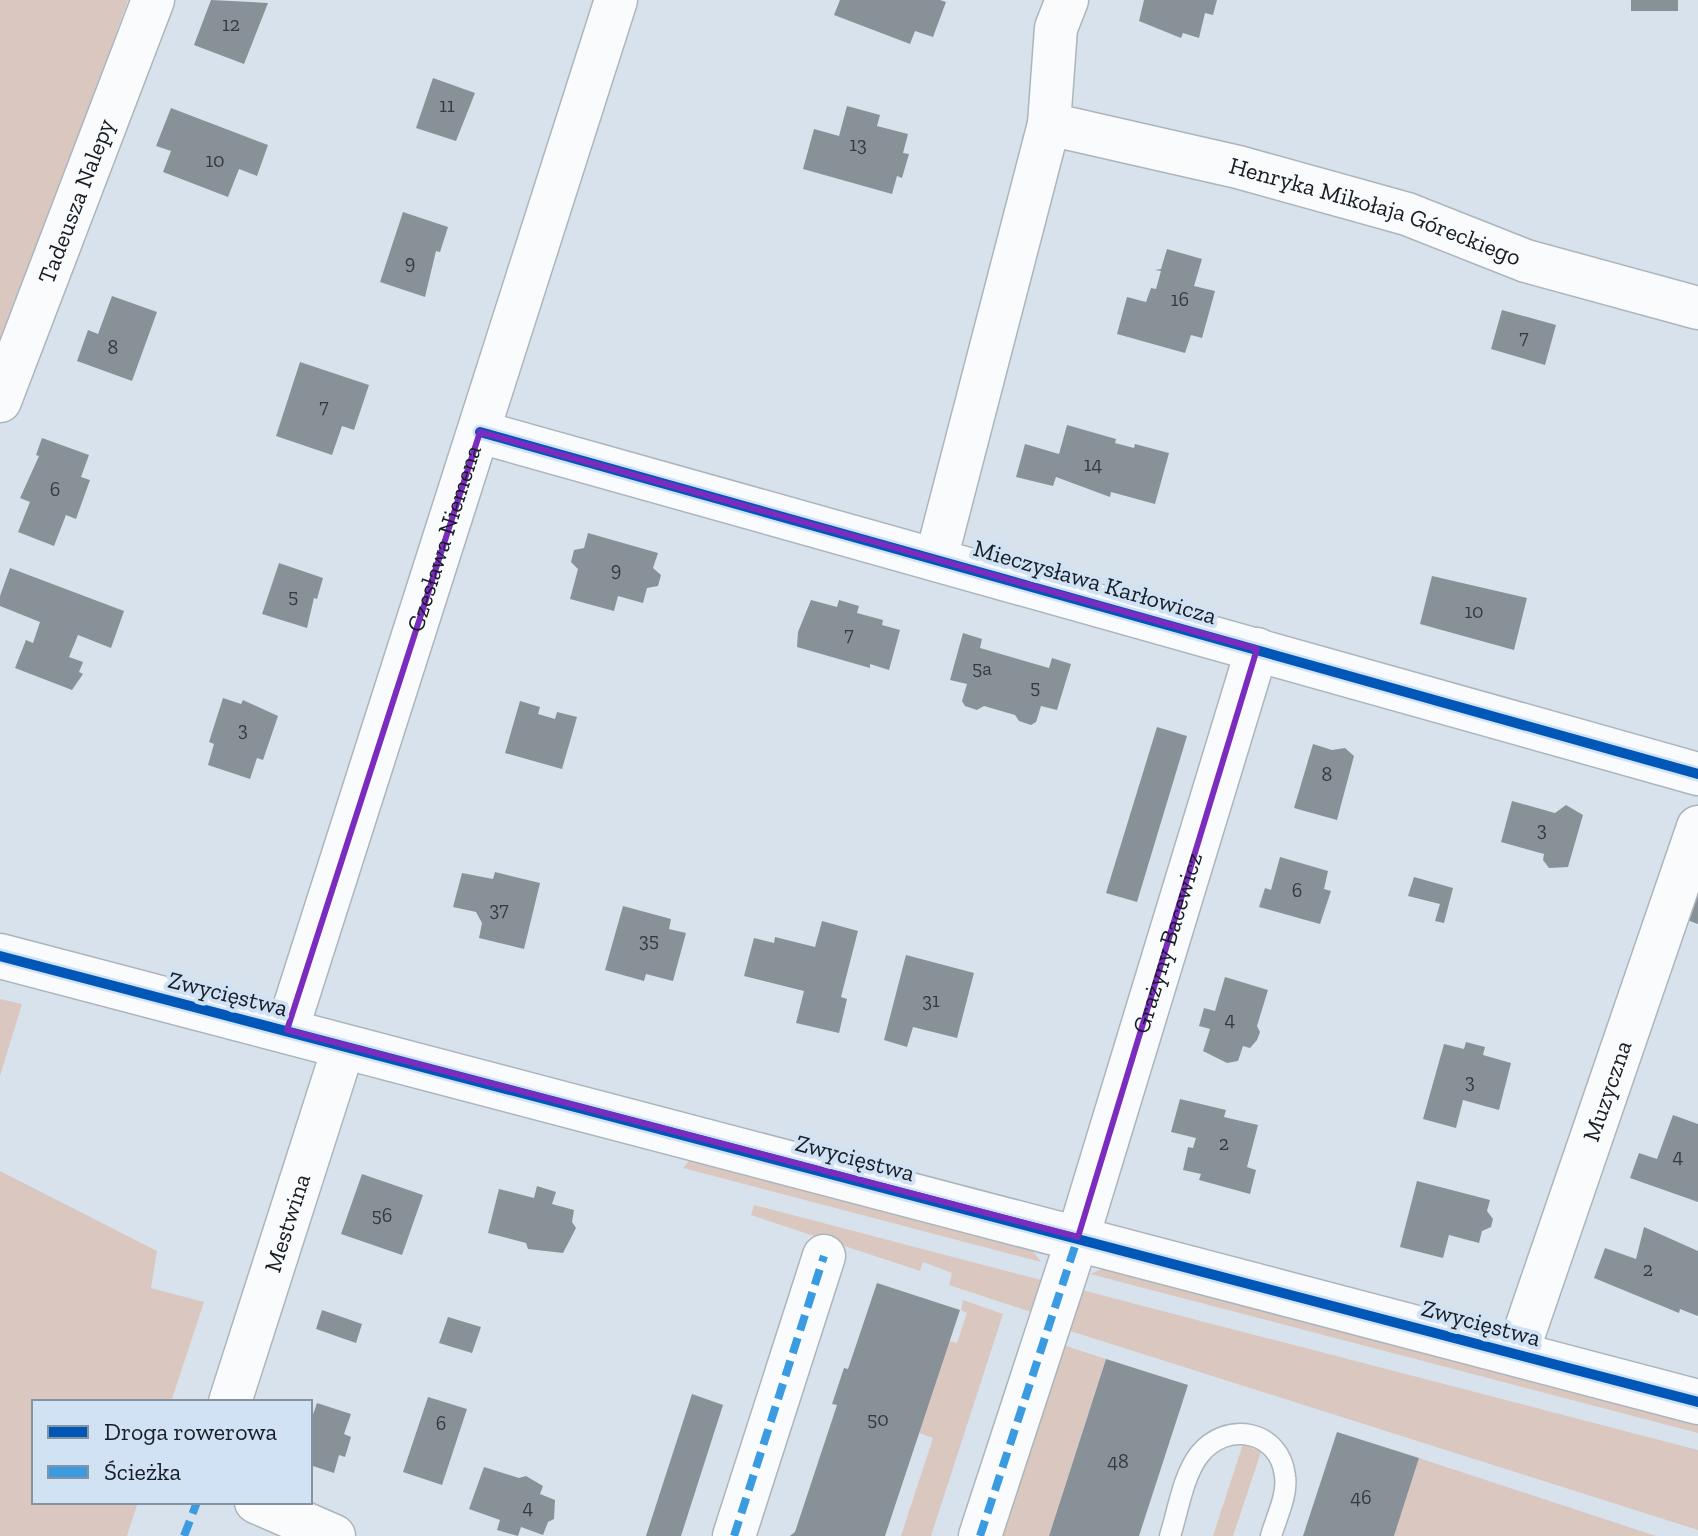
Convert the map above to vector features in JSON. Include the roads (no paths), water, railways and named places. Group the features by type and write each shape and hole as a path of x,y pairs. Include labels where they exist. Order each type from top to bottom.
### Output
{"street":[{"name":"Tadeusza Nalepy","path":"0,401 153,0"},
{"name":"Czesława Niemena","path":"287,1030 616,0"},
{"name":"Mieczysława Karłowicza","path":"936,559 1049,124 1056,28 1067,0"},
{"name":"Henryka Mikołaja Góreckiego","path":"1049,124 1238,167 1407,214 1526,261 1698,308"},
{"name":"Mieczysława Karłowicza","path":"480,432 1698,774"},
{"name":"Grażyny Bacewicz","path":"980,1536 1078,1237 1257,649"},
{"name":"Muzyczna","path":"1517,1354 1698,827"},
{"name":"Zwycięstwa","path":"0,956 1698,1402"},
{"name":"Mestwina","path":"231,1400 344,1046"},
{"path":"734,1536 824,1256"},
{"path":"260,1504 328,1535"}],"lane":[{"path":"1170,1536 1198,1456 1216,1440 1239,1433 1266,1441 1282,1463 1286,1481 1271,1536"}]}
